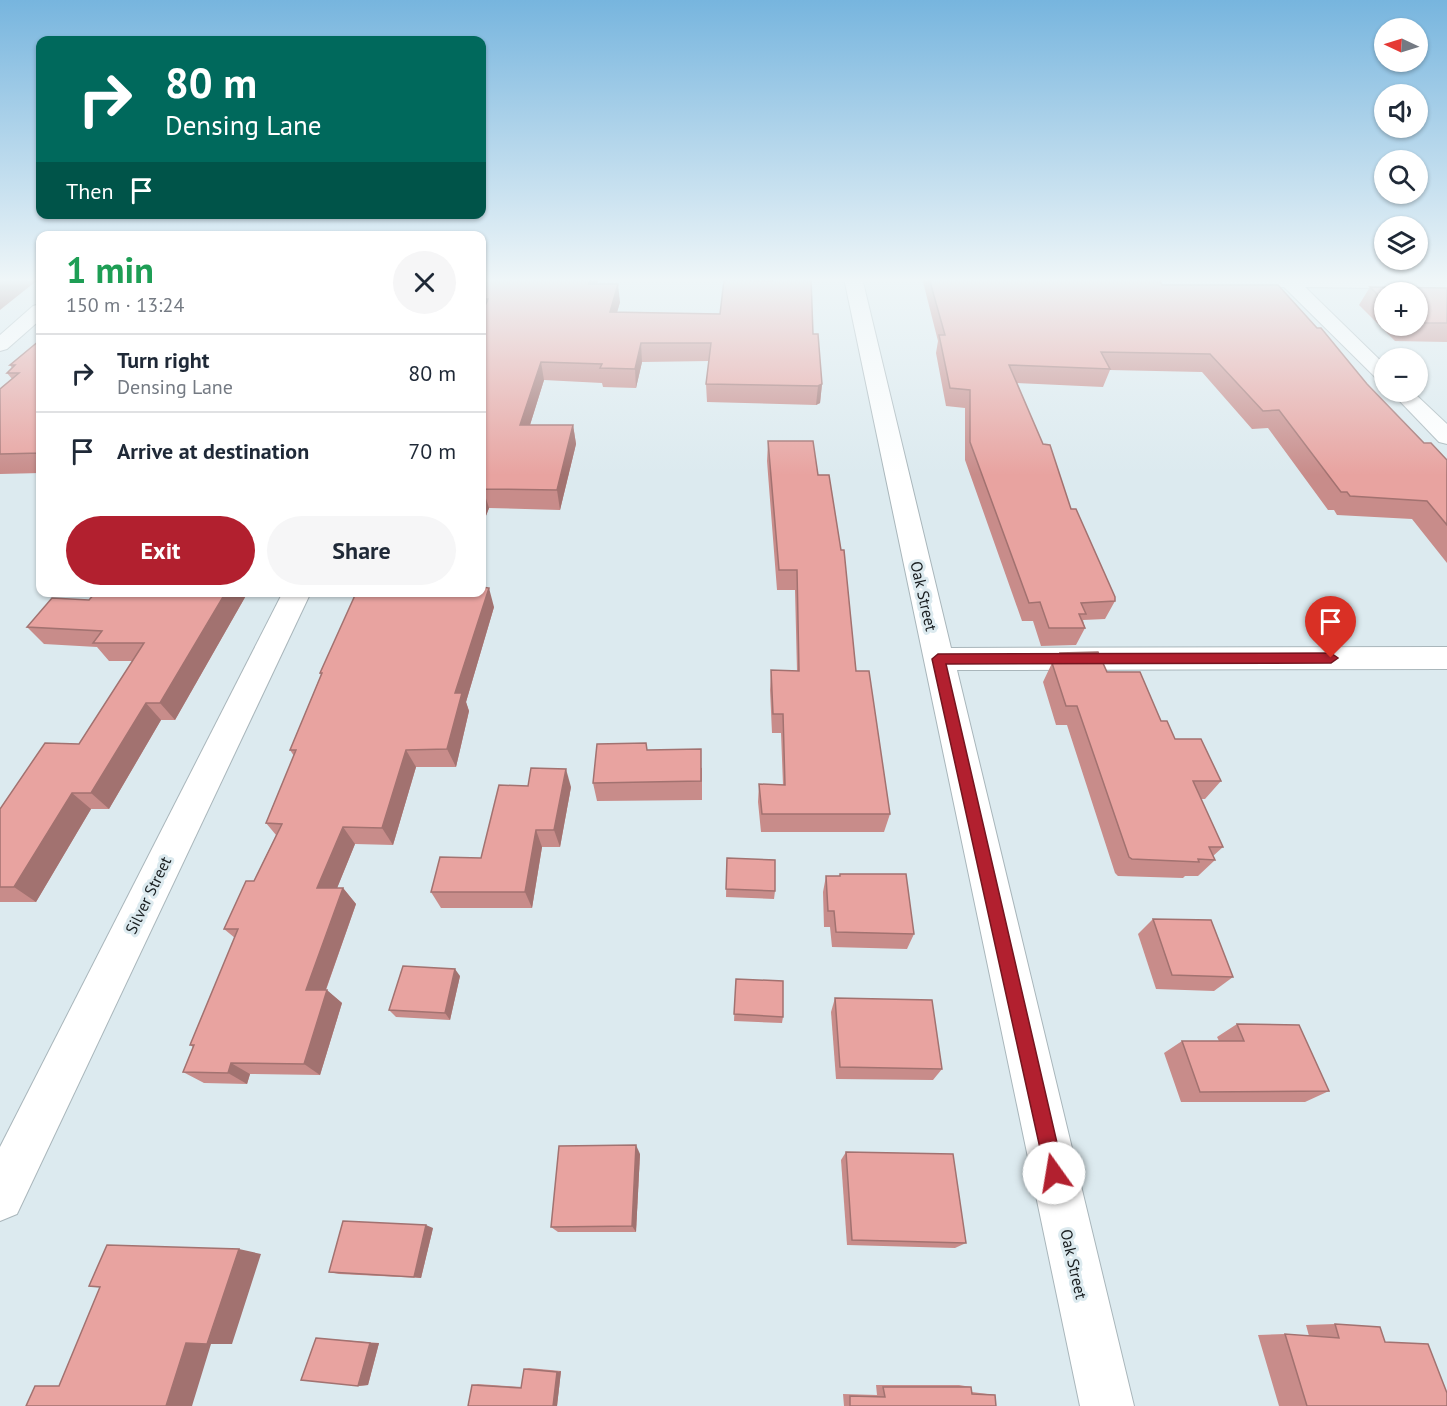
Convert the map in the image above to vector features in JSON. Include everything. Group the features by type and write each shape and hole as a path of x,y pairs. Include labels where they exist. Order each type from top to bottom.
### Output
{"street":[{"name":"Oak Street","path":"868,344 1107,1406"},
{"path":"1352,344 1374,365"},
{"path":"1411,402 1447,437"},
{"name":"Silver Street","path":"0,1197 295,597"},
{"path":"938,659 1447,658"}],"building":[{"path":"36,344 36,453 0,454 0,389 19,373 7,373 15,365 10,365"},
{"path":"486,344 641,344 635,369 600,368 602,364 541,362 520,425 573,425 557,490 486,489"},
{"path":"711,344 819,344 822,384 818,386 706,384"},
{"path":"941,344 1334,344 1374,391 1374,402 1384,402 1424,443 1431,443 1447,460 1447,525 1427,501 1350,496 1347,492 1341,492 1279,410 1263,411 1210,354 1101,352 1110,369 1009,365 1043,444 1050,445 1071,509 1076,509 1115,597 1115,601 1081,603 1086,614 1079,614 1085,628 1049,628 1040,602 1029,603 970,442 970,390 950,388"},
{"path":"768,441 813,441 818,475 829,475 841,550 844,550 856,671 869,671 890,814 762,814 759,784 785,785 783,714 773,714 771,670 799,671 797,570 779,570"},
{"path":"486,588 489,588 455,693 462,693 447,749 406,750 382,828 343,827 317,888 343,888 306,990 327,990 304,1064 231,1063 228,1073 183,1072 194,1045 190,1045 238,929 224,929 246,881 254,881 282,824 266,823 296,750 290,750 322,673 320,673 354,597 486,597"},
{"path":"92,597 223,597 160,703 146,703 91,793 72,793 14,887 0,887 0,809 45,743 79,744 144,643 93,643 102,631 27,627 52,598 89,600"},
{"path":"1098,652 1107,672 1140,672 1161,721 1167,721 1175,739 1201,739 1221,781 1193,781 1223,847 1209,847 1215,860 1198,859 1199,862 1129,857 1077,706 1066,706 1052,663 1063,663 1060,653"},
{"path":"646,743 647,750 701,749 701,781 593,783 597,744"},
{"path":"531,768 566,769 554,830 536,830 525,892 431,892 440,857 481,858 499,785 528,786"},
{"path":"727,858 775,860 775,891 726,889"},
{"path":"840,874 906,874 914,934 836,932 834,911 828,911 826,876 840,876"},
{"path":"1153,919 1211,920 1233,977 1172,975"},
{"path":"403,966 455,969 445,1013 389,1010"},
{"path":"736,979 783,981 783,1017 734,1014"},
{"path":"835,998 932,1000 942,1069 840,1067"},
{"path":"1237,1024 1299,1025 1329,1091 1200,1092 1182,1041 1244,1041"},
{"path":"636,1145 632,1226 551,1227 559,1146"},
{"path":"846,1152 953,1154 966,1243 852,1240"},
{"path":"343,1221 426,1225 414,1277 329,1272"},
{"path":"107,1245 239,1249 207,1344 186,1343 166,1406 26,1406 35,1386 59,1386 100,1287 89,1286"},
{"path":"1335,1324 1380,1327 1385,1342 1428,1344 1447,1393 1447,1406 1307,1406 1285,1334 1339,1338"},
{"path":"316,1338 370,1343 358,1386 301,1380"},
{"path":"524,1369 557,1372 553,1406 468,1406 472,1385 521,1388"},
{"path":"883,1387 971,1387 972,1394 995,1395 996,1406 850,1406 850,1396 885,1397"}],"route":[{"path":"1054,1173 938,659 1331,658"}]}
